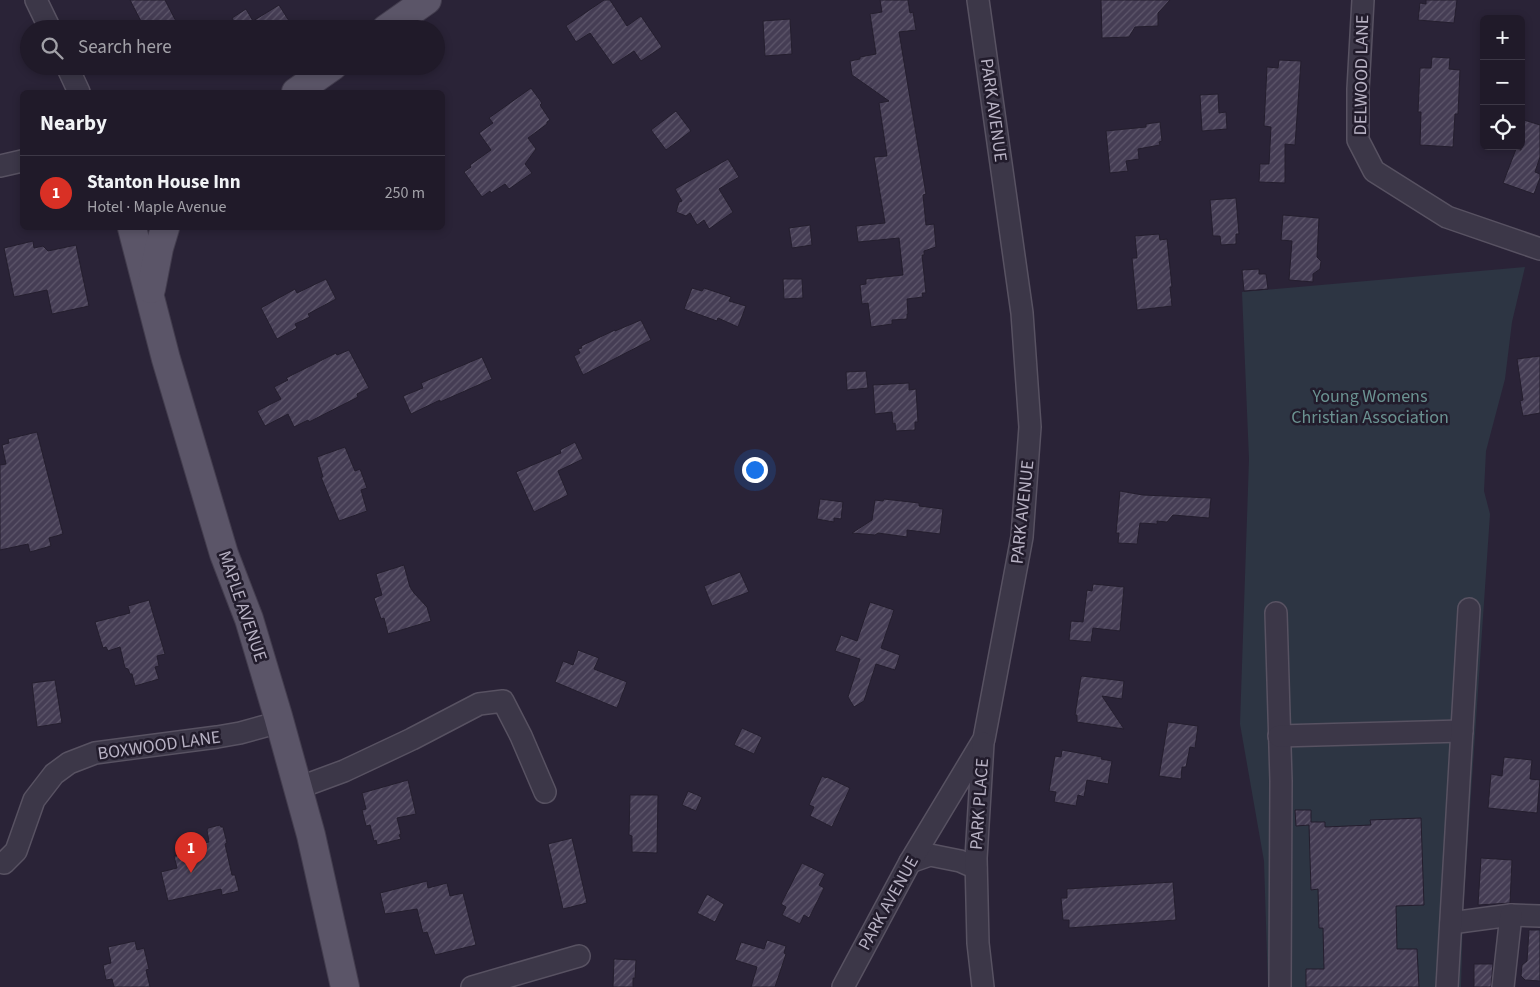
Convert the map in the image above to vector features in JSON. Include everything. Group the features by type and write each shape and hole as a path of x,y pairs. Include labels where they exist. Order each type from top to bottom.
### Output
{"main road":[{"path":"399,20 427,0"},
{"path":"299,90 320,75"},
{"name":"MAPLE AVENUE","path":"133,230 166,359 224,554 249,619 280,722 326,897 345,987"},
{"path":"150,296 159,248 165,230"}],"street":[{"path":"36,0 46,20"},
{"name":"PARK AVENUE","path":"843,987 910,862 984,740 1022,536 1030,427 1018,280 978,0"},
{"name":"DELWOOD LANE","path":"1363,0 1358,89 1358,140 1374,171 1447,217 1540,249"},
{"path":"71,75 78,90"},
{"path":"0,166 20,161"},
{"path":"1447,987 1469,609"},
{"path":"1276,613 1279,736 1280,987"},
{"path":"298,788 344,771 412,739 479,704 503,701 521,736 545,792"},
{"name":"BOXWOOD LANE","path":"4,863 16,851 34,800 54,774 69,763 95,754 217,737 280,722"},
{"path":"1279,736 1462,731"},
{"name":"PARK PLACE","path":"983,987 978,943 976,868 984,740"},
{"name":"PARK PLACE","path":"910,862 930,855 960,861 976,868"},
{"path":"1451,923 1511,915 1540,916"},
{"path":"1503,987 1511,915"},
{"path":"472,987 579,956"}],"green space":[{"name":"Young Womens Christian Association","path":"1525,267 1512,322 1505,379 1486,451 1484,491 1490,514 1463,912 1461,987 1268,987 1264,861 1240,724 1249,459 1242,292"}],"building":[{"path":"130,0 165,0 175,20 140,20"},
{"path":"604,0 610,0 627,26 641,16 662,47 641,61 634,51 613,65 590,33 576,42 566,26"},
{"path":"880,0 908,0 910,13 913,12 916,30 899,32 926,194 923,195 926,225 934,224 936,247 924,251 924,255 922,255 926,293 922,293 923,297 907,299 907,319 892,320 892,324 871,327 868,303 862,304 860,285 866,284 866,279 903,275 899,238 858,242 856,226 885,223 874,157 887,156 879,103 889,101 852,75 850,61 876,54 870,14 882,12"},
{"path":"1101,0 1170,0 1158,13 1158,26 1135,27 1129,37 1102,38"},
{"path":"1426,0 1457,0 1454,23 1418,20 1420,3 1426,4"},
{"path":"279,5 288,20 255,20"},
{"path":"246,9 252,20 233,20 232,18"},
{"path":"790,19 792,54 765,56 763,21"},
{"path":"1432,57 1450,58 1449,69 1460,70 1458,114 1455,114 1453,147 1420,145 1421,112 1418,112 1420,68 1431,68"},
{"path":"1279,60 1301,61 1295,145 1285,144 1285,183 1259,182 1260,164 1269,164 1271,127 1264,126 1267,67 1278,68"},
{"path":"531,88 542,103 540,105 550,120 528,138 536,149 525,164 532,173 509,189 505,184 482,197 464,172 471,167 470,165 491,150 479,133 493,123 489,118"},
{"path":"1218,94 1219,113 1226,112 1227,129 1202,131 1200,95"},
{"path":"676,111 691,131 666,150 651,130"},
{"path":"1525,120 1540,125 1540,157 1535,172 1540,174 1540,178 1534,194 1503,183 1516,150 1525,150"},
{"path":"1160,122 1162,141 1159,142 1160,145 1138,149 1139,159 1126,161 1128,171 1110,173 1106,131 1146,127 1146,124"},
{"path":"728,159 739,177 719,189 733,212 709,229 704,220 697,225 690,213 686,216 676,212 679,202 682,201 675,189"},
{"path":"1236,198 1239,234 1236,234 1236,244 1221,245 1220,236 1213,236 1210,200"},
{"path":"1283,215 1319,218 1317,257 1321,261 1320,269 1313,274 1313,282 1289,280 1292,241 1281,240"},
{"path":"810,225 812,245 792,248 789,228"},
{"path":"1159,234 1160,240 1167,239 1172,306 1137,310 1132,258 1137,258 1135,236"},
{"path":"33,241 34,248 43,246 48,251 76,245 89,306 52,314 47,290 14,297 4,248"},
{"path":"1259,269 1259,274 1266,274 1268,289 1244,291 1242,270"},
{"path":"326,279 336,299 308,314 310,317 295,324 297,328 277,339 261,308 295,289 297,293"},
{"path":"783,279 802,279 803,298 784,299"},
{"path":"692,288 702,291 704,288 731,297 729,301 746,306 738,327 718,318 717,321 684,309"},
{"path":"641,320 651,340 583,375 574,356 580,353 578,349 582,348 581,346"},
{"path":"349,350 369,388 357,394 358,397 309,422 308,420 294,427 288,414 265,426 257,411 281,399 274,387 288,380 286,378 336,353 337,355"},
{"path":"1540,356 1540,413 1523,416 1520,401 1523,400 1517,359"},
{"path":"482,357 492,379 411,414 403,396 423,388 421,383"},
{"path":"866,371 868,388 847,390 846,372"},
{"path":"909,383 909,390 916,389 918,422 915,422 915,430 896,431 892,412 875,414 873,385"},
{"path":"37,432 63,534 49,538 51,546 30,552 28,544 0,550 0,465 6,464 2,445 9,443 8,439"},
{"path":"575,442 583,459 558,471 568,495 534,512 516,472 561,453 560,450"},
{"path":"345,447 355,471 360,469 367,488 361,490 367,511 339,521 321,477 323,477 317,457"},
{"path":"1120,491 1143,495 1211,498 1209,518 1173,515 1167,522 1157,521 1157,524 1140,523 1137,544 1118,543 1119,533 1116,533"},
{"path":"820,499 843,502 841,519 834,518 834,522 817,519"},
{"path":"884,499 919,503 919,506 943,509 940,534 907,530 907,537 878,533 875,535 852,533 872,520 875,500 883,501"},
{"path":"404,565 410,587 427,607 431,621 388,634 384,618 381,619 374,598 382,595 376,574"},
{"path":"740,572 749,592 712,606 704,586"},
{"path":"1093,584 1124,587 1120,631 1093,628 1091,642 1069,640 1071,621 1083,622 1087,590 1092,591"},
{"path":"149,600 165,654 157,656 159,666 155,667 159,679 135,686 132,674 125,668 120,647 108,651 106,647 103,648 95,622 130,613 128,606"},
{"path":"870,602 894,610 881,648 900,655 895,670 876,664 864,701 854,707 848,697 860,659 835,651 841,635 857,641"},
{"path":"578,650 599,658 594,669 627,682 617,708 555,682 563,661 573,665"},
{"path":"1082,676 1124,681 1122,699 1102,696 1124,729 1077,722 1077,715 1075,715"},
{"path":"55,680 62,723 37,727 32,683"},
{"path":"1168,722 1198,726 1195,748 1190,747 1186,767 1182,767 1181,779 1159,776"},
{"path":"742,728 762,737 754,754 734,745"},
{"path":"1062,750 1102,757 1101,759 1112,761 1108,784 1087,780 1084,797 1078,795 1076,806 1054,802 1056,792 1049,791 1055,756 1061,757"},
{"path":"1504,757 1532,760 1530,779 1540,780 1537,813 1488,808 1491,774 1502,776"},
{"path":"822,776 850,788 832,827 810,816 814,807 809,805"},
{"path":"408,780 416,814 397,818 401,839 377,845 376,840 374,841 370,825 366,826 362,810 366,809 362,793"},
{"path":"688,791 702,797 696,811 682,805"},
{"path":"630,795 658,795 657,853 632,852 632,836 629,835"},
{"path":"1295,810 1311,810 1311,822 1325,822 1325,827 1371,825 1370,820 1421,818 1424,905 1396,906 1397,949 1417,949 1419,987 1306,987 1306,969 1324,969 1323,928 1319,928 1318,889 1311,890 1309,825 1296,826"},
{"path":"220,825 223,827 232,875 235,875 239,891 222,895 221,889 168,901 161,872 177,868 174,856 183,852 182,848 209,842 208,828"},
{"path":"572,838 587,903 563,909 548,844"},
{"path":"1481,858 1512,860 1510,903 1478,905"},
{"path":"802,863 825,874 819,885 824,888 809,918 804,915 800,924 782,915 786,907 781,904"},
{"path":"427,881 428,888 447,883 450,896 463,893 476,945 435,955 427,932 423,933 417,909 385,914 380,893"},
{"path":"1173,882 1176,920 1069,928 1069,920 1063,920 1061,898 1067,898 1067,889"},
{"path":"707,894 724,904 715,922 697,913"},
{"path":"1529,930 1540,930 1540,981 1525,980 1521,976 1522,965 1527,961"},
{"path":"767,940 786,946 784,953 786,954 775,987 751,987 757,967 735,960 741,942 764,949"},
{"path":"135,941 137,950 144,948 149,969 146,970 150,987 114,987 112,979 106,980 103,965 111,963 108,947"},
{"path":"614,959 636,960 633,987 613,987"},
{"path":"1474,964 1493,964 1491,987 1474,987"}],"place":[{"name":"Stanton House Inn","path":"191,873"}]}
